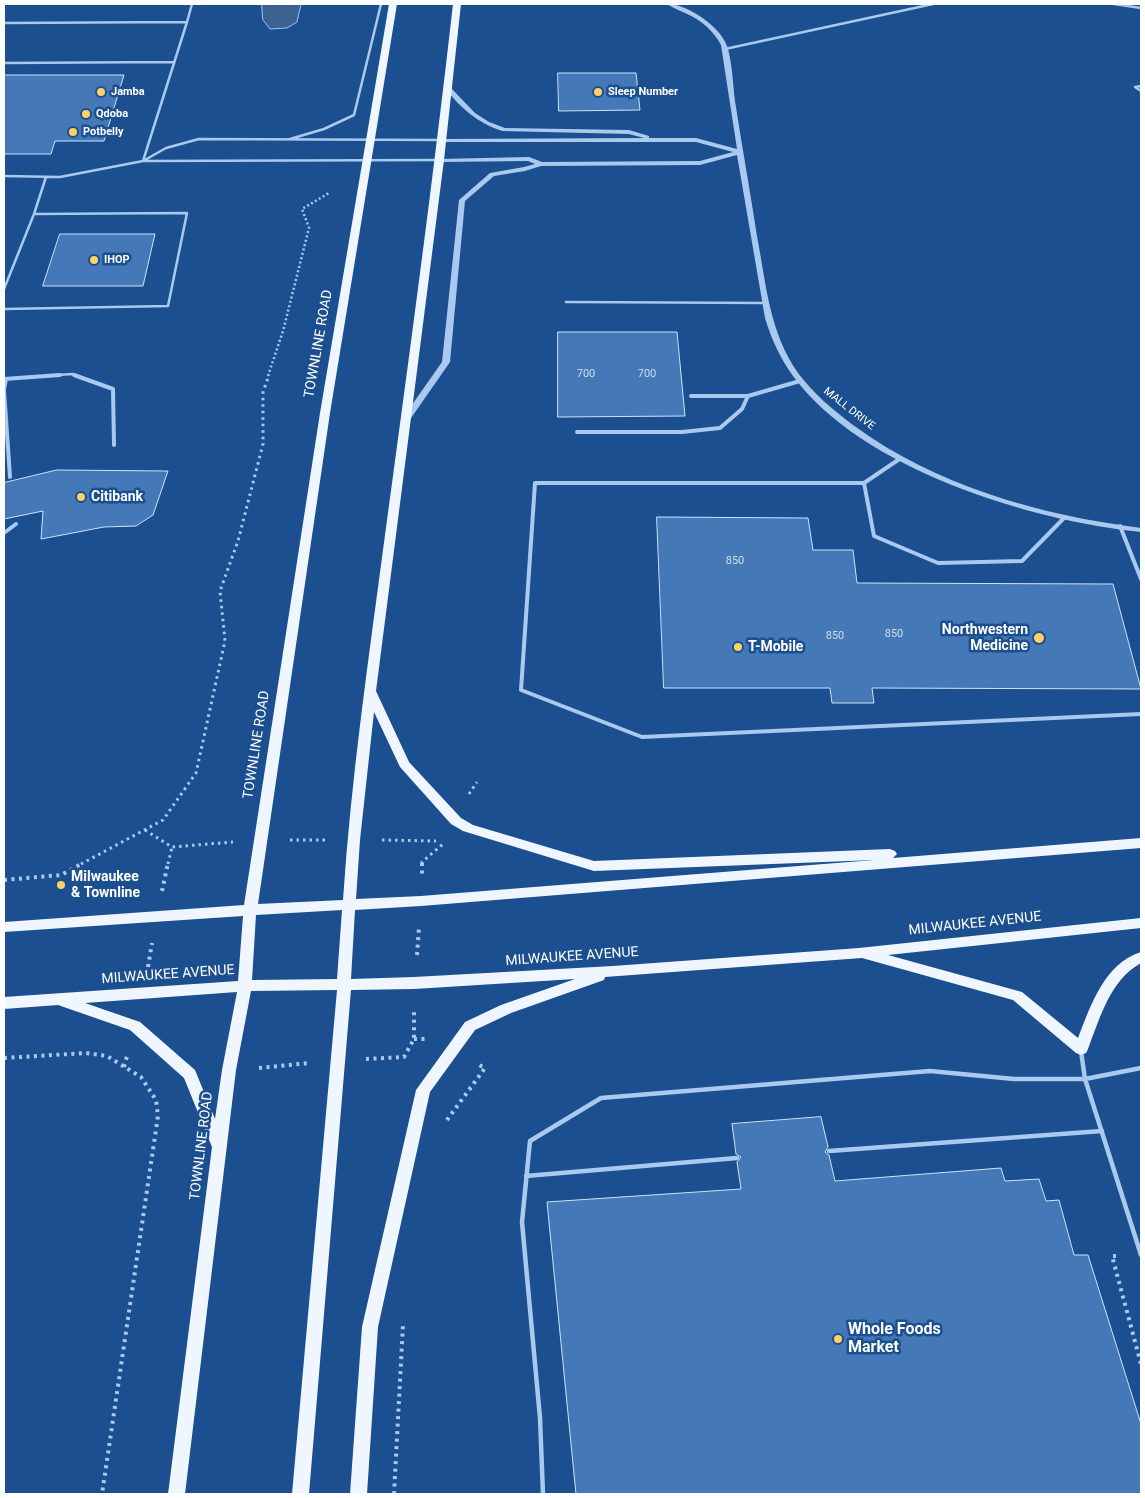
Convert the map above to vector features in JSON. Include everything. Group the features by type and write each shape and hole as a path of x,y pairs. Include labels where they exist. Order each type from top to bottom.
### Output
{"main road":[{"name":"TOWNLINE ROAD","path":"176,1494 229,1070 245,986 250,910 323,422 372,140 393,4"},
{"path":"301,1494 338,1061 353,840 370,692 440,160 457,4"},
{"path":"370,692 404,764 456,821 468,828 594,866 1083,847"},
{"path":"4,927 250,910 421,901 1141,843"},
{"name":"MILWAUKEE AVENUE","path":"4,1003 245,986 414,983 613,971 859,953 1141,923"},
{"path":"859,953 1017,996 1081,1049 1103,994 1124,966 1141,957"},
{"path":"359,1494 370,1327 423,1090 470,1026 506,1009 613,971"},
{"path":"57,999 135,1026 190,1074 219,1146"}],"street":[{"name":"MALL DRIVE","path":"670,4 707,24 719,35 725,49 740,152 766,303 775,339 800,381 820,403 853,429 932,474 1040,513 1141,530"},
{"path":"448,88 463,106 477,118 488,126 504,130 629,132 657,140"},
{"path":"442,140 696,140 740,152"},
{"path":"406,420 446,362 462,200 492,174 542,164 700,163 740,152"},
{"path":"440,160 530,160 542,164"}],"lane":[{"path":"143,161 192,4"},
{"path":"286,140 324,129 354,115 381,4"},
{"path":"725,49 933,4"},
{"path":"1114,4 1141,8"},
{"path":"4,23 187,22"},
{"path":"4,63 174,62"},
{"path":"1141,86 1135,87 1141,92"},
{"path":"143,161 166,148 199,139 442,140"},
{"path":"4,176 60,177 143,161 440,160"},
{"path":"4,289 34,214 46,177"},
{"path":"4,309 168,306 187,213 34,214"},
{"path":"566,302 766,303"},
{"path":"10,477 4,390 5,379 72,374 113,389 114,445"},
{"path":"691,396 748,396 800,381"},
{"path":"577,432 682,432 720,428 742,409 748,396"},
{"path":"901,458 864,483 535,483 521,690 642,737 1141,714"},
{"path":"864,483 874,536 938,562 1022,562 1065,517"},
{"path":"4,534 16,524"},
{"path":"1120,526 1141,579"},
{"path":"1081,1049 1085,1079 1141,1255"},
{"path":"543,1494 540,1418 522,1222 530,1141 600,1098 930,1071 1014,1079 1085,1079 1141,1068"},
{"path":"828,1151 1102,1131"},
{"path":"526,1176 737,1158"}],"path":[{"path":"4,880 61,875 163,820 196,773 224,641 220,591 238,541 264,444 263,392 283,331 309,228 302,209 329,193"},
{"path":"144,993 155,918 172,847 145,830"},
{"path":"405,840 446,841"},
{"path":"124,1067 135,1026"},
{"path":"229,1070 404,1057 414,1039 428,1039"},
{"path":"4,1058 86,1053 107,1056 141,1077 156,1100 158,1116 102,1494"},
{"path":"446,1121 486,1068"},
{"path":"141,1077 190,1074"},
{"path":"1112,1256 1141,1364"},
{"path":"394,1494 403,1316"}],"water":[{"path":"262,4 301,4 297,22 287,28 270,29 263,20"}],"building":[{"name":"Sleep Number","path":"558,73 636,73 640,110 559,111"},
{"path":"4,75 124,75 104,141 55,141 51,154 4,154"},
{"name":"IHOP","path":"60,234 155,234 143,286 43,286"},
{"path":"558,332 677,332 685,416 558,417"},
{"name":"Citibank","path":"57,470 168,471 153,515 136,526 104,527 41,539 43,511 4,519 4,483"},
{"path":"657,517 808,518 813,550 853,550 857,583 1113,584 1141,689 872,688 874,703 832,703 830,688 664,688"},
{"name":"Whole Foods Market","path":"821,1117 828,1147 825,1152 829,1155 835,1181 1001,1168 1005,1181 1039,1179 1046,1201 1059,1200 1074,1255 1088,1255 1141,1424 1141,1494 576,1494 547,1202 741,1189 737,1162 741,1157 736,1154 732,1124"}],"place":[{"name":"Jamba","path":"101,92"},
{"name":"Sleep Number","path":"598,92"},
{"name":"Qdoba","path":"86,114"},
{"name":"Potbelly","path":"73,132"},
{"name":"IHOP","path":"94,260"},
{"name":"Citibank","path":"81,497"},
{"name":"Northwestern Medicine","path":"1039,638"},
{"name":"T-Mobile","path":"738,647"},
{"name":"Milwaukee & Townline","path":"61,885"},
{"name":"Whole Foods Market","path":"838,1339"}]}
